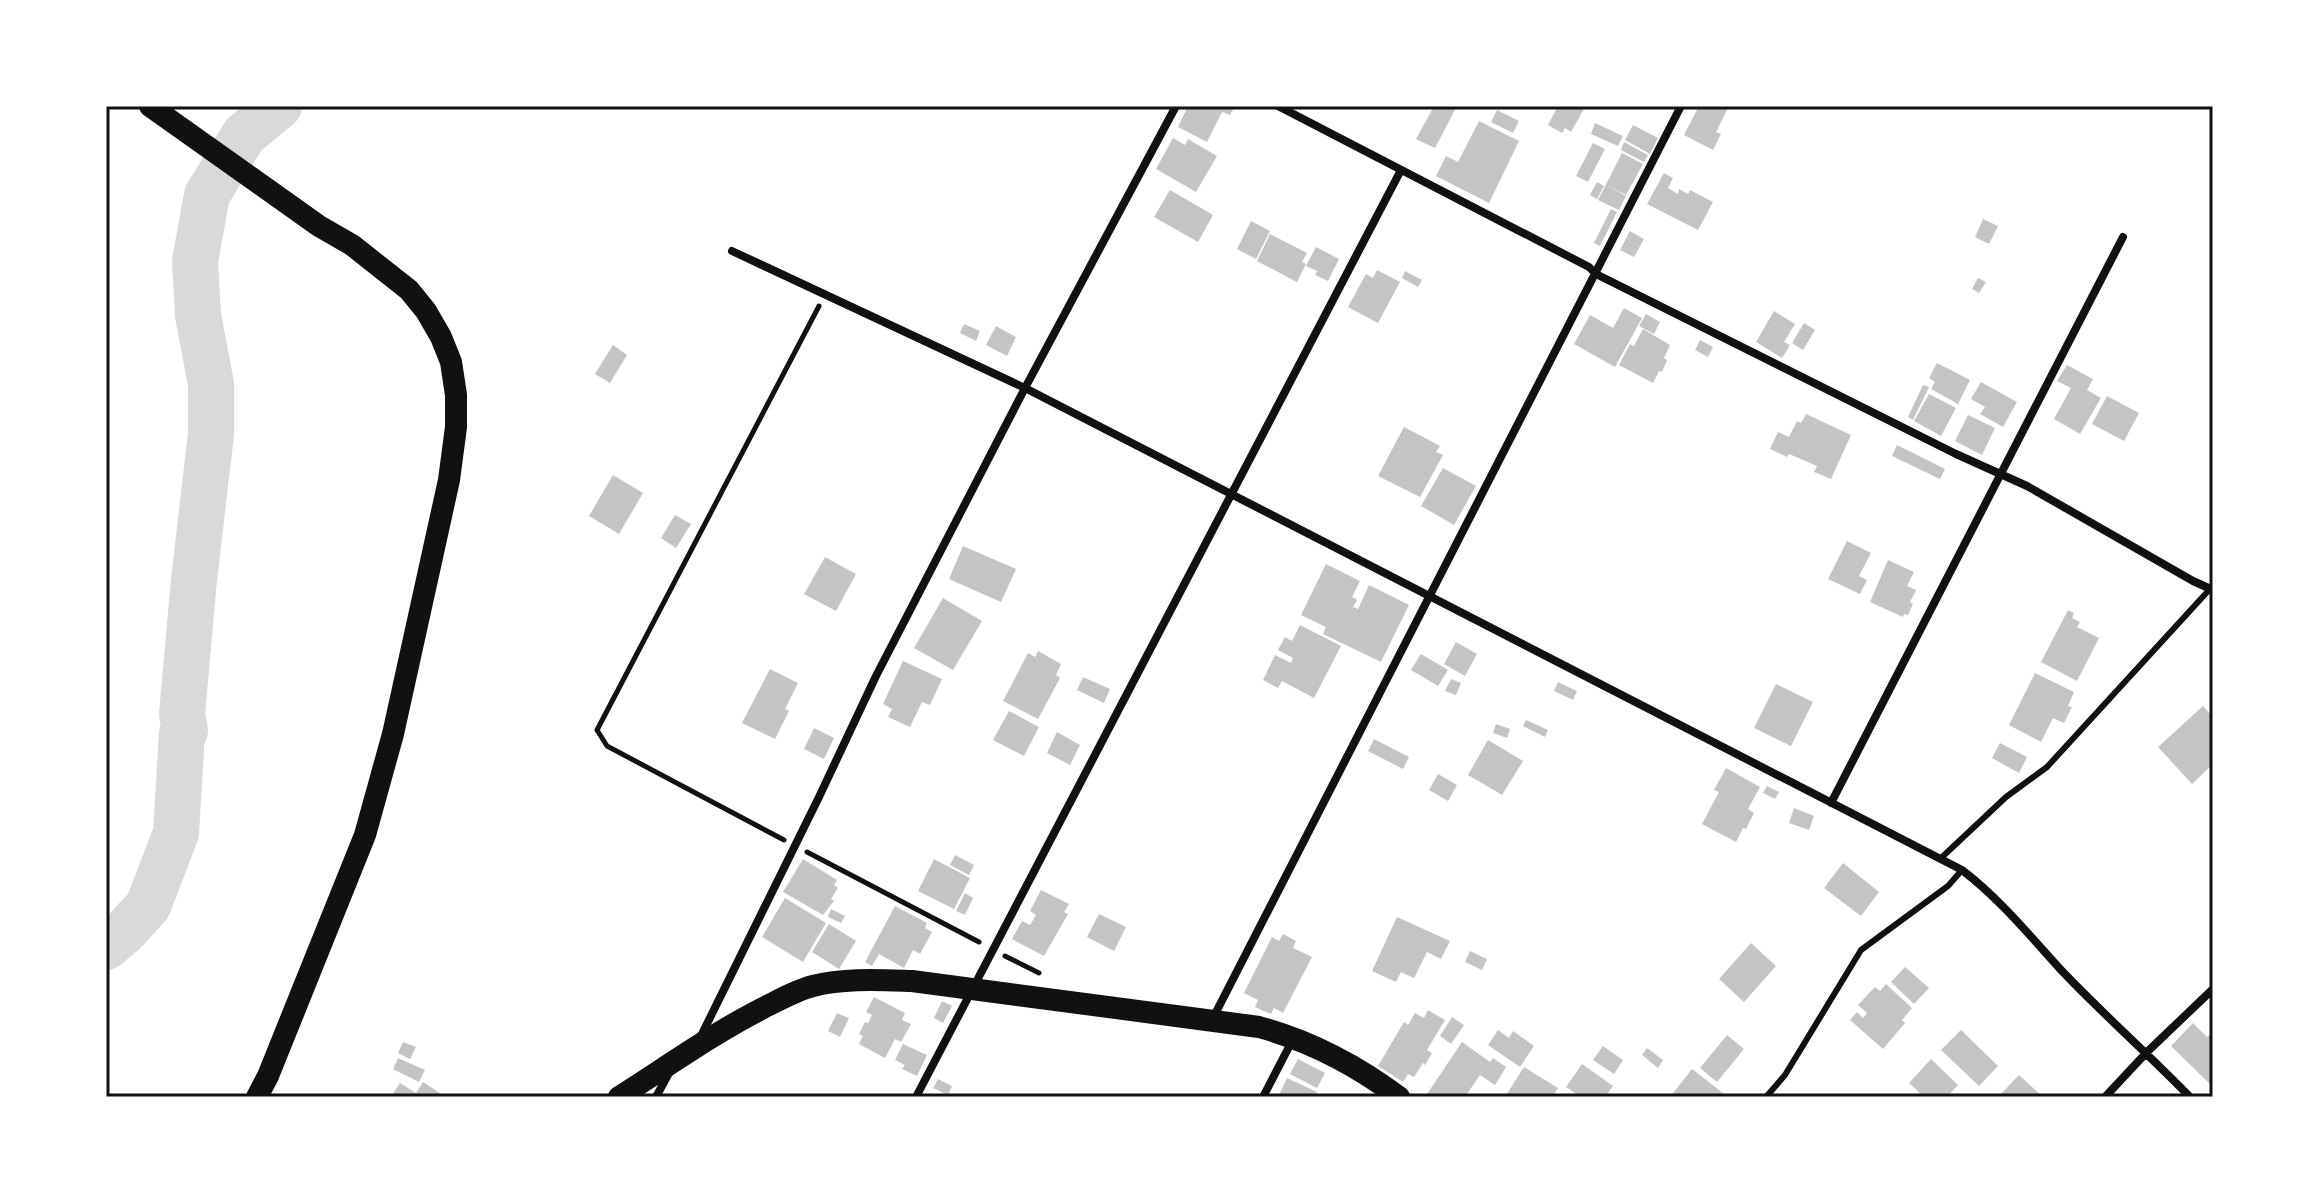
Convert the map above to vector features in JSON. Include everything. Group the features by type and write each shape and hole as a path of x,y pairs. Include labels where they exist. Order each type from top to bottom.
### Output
{"highway":[{"path":"150,106 319,226 352,245 409,290 441,337 451,362 456,395 456,427 449,480 403,690 365,835 274,1063 257,1097"},
{"path":"619,1097 743,1018 812,986 875,979 972,988 1259,1027 1294,1037 1375,1079 1399,1097"}],"street":[{"path":"696,1047 876,676 1176,106"},
{"path":"1278,106 1589,267 1596,274 2027,486 2211,590"},
{"path":"1212,1020 1681,106"},
{"path":"916,1097 1401,170"},
{"path":"1831,803 2123,237"},
{"path":"732,251 1025,388 1962,870 1981,885 2190,1097"},
{"path":"2105,1097 2213,989"},
{"path":"1263,1097 1294,1037"},
{"path":"656,1097 674,1063"}],"lane":[{"path":"1940,859 2006,797 2047,767 2211,590"},
{"path":"1766,1097 1785,1075 1861,950 1948,886 1962,870"}],"path":[{"path":"825,295 597,730 607,746 1047,977"}],"building":[{"path":"1188,106 1235,106 1230,115 1222,112 1207,142 1178,127"},
{"path":"1434,106 1457,106 1435,148 1416,139"},
{"path":"1558,106 1584,109 1571,132 1565,128 1562,133 1548,125"},
{"path":"1699,106 1729,106 1716,132 1721,134 1713,150 1684,135"},
{"path":"1497,110 1519,121 1513,133 1491,122"},
{"path":"1479,121 1519,141 1489,203 1436,176 1446,156 1458,162"},
{"path":"1595,123 1623,136 1618,146 1591,134"},
{"path":"1633,125 1658,138 1650,154 1625,140"},
{"path":"1173,138 1185,145 1188,139 1217,156 1196,192 1156,169"},
{"path":"1624,142 1648,155 1644,162 1621,150"},
{"path":"1593,143 1605,149 1588,182 1576,176"},
{"path":"1622,153 1643,164 1626,195 1607,185 1626,196 1619,210 1598,200"},
{"path":"1664,173 1673,178 1668,188 1678,194 1679,189 1688,194 1690,190 1713,202 1698,230 1647,204"},
{"path":"1597,182 1604,186 1597,199 1590,195"},
{"path":"1170,190 1213,215 1198,242 1154,217"},
{"path":"1611,209 1617,212 1600,246 1594,243"},
{"path":"1983,219 1998,226 1989,244 1975,237"},
{"path":"1251,221 1270,231 1256,259 1237,249"},
{"path":"1630,231 1644,239 1634,257 1620,250"},
{"path":"1270,234 1307,253 1302,262 1306,264 1297,282 1257,261"},
{"path":"1316,247 1339,259 1328,281 1306,266"},
{"path":"1377,270 1400,282 1378,323 1348,307 1366,274 1373,278"},
{"path":"1405,271 1422,280 1418,287 1402,278"},
{"path":"1978,278 1986,282 1979,293 1972,289"},
{"path":"1624,308 1642,318 1615,367 1574,344 1590,315 1613,328"},
{"path":"1774,311 1795,324 1784,342 1790,345 1782,358 1756,342"},
{"path":"1646,314 1660,322 1654,334 1639,326"},
{"path":"1804,323 1815,330 1803,350 1792,343"},
{"path":"964,324 980,331 976,341 960,333"},
{"path":"996,326 1016,337 1007,356 986,345"},
{"path":"1643,329 1670,345 1662,372 1659,371 1653,383 1619,365 1630,344 1634,346"},
{"path":"1700,340 1713,347 1708,357 1695,350"},
{"path":"613,345 627,355 610,383 595,374"},
{"path":"1937,363 1970,380 1958,404 1931,389 1935,382 1929,378"},
{"path":"2067,365 2093,379 2087,390 2101,398 2080,434 2054,419 2071,388 2057,381"},
{"path":"1981,382 2017,402 2003,427 1980,414 1985,407 1971,399"},
{"path":"1923,385 1929,387 1913,420 1908,417"},
{"path":"1929,394 1956,408 1941,436 1914,421"},
{"path":"2107,396 2139,413 2124,441 2092,424"},
{"path":"1806,414 1851,435 1831,479 1814,472 1817,466 1770,449 1778,432 1789,437 1797,421 1801,423"},
{"path":"1968,415 1995,428 1982,455 1955,441"},
{"path":"1404,427 1440,446 1436,452 1443,455 1420,497 1378,476"},
{"path":"1897,445 1945,469 1940,479 1892,456"},
{"path":"1443,468 1476,486 1454,525 1421,506"},
{"path":"613,475 643,493 619,534 589,516"},
{"path":"675,515 691,524 676,548 661,538"},
{"path":"1847,541 1871,553 1859,576 1867,580 1860,594 1828,579"},
{"path":"963,546 1016,569 1001,602 949,579"},
{"path":"825,557 856,574 836,611 804,594"},
{"path":"1888,560 1914,572 1907,586 1916,590 1910,602 1913,604 1908,615 1904,614 1903,617 1870,602"},
{"path":"1326,564 1360,581 1352,597 1357,600 1353,607 1358,609 1369,585 1409,605 1381,662 1323,634 1326,627 1301,615"},
{"path":"943,598 982,621 953,670 914,648"},
{"path":"2068,610 2074,613 2072,618 2080,622 2077,627 2099,638 2077,681 2041,662"},
{"path":"1300,625 1341,646 1314,698 1282,681 1278,688 1263,680 1275,655 1291,663 1293,658 1278,650 1285,637 1292,641"},
{"path":"1456,642 1477,654 1465,676 1444,664"},
{"path":"1038,651 1061,664 1056,675 1060,678 1038,719 1003,701 1028,653 1035,657"},
{"path":"1421,654 1448,670 1438,686 1411,670"},
{"path":"903,661 942,679 930,705 922,702 910,727 888,717 892,709 883,704"},
{"path":"770,669 798,683 775,739 742,723"},
{"path":"2035,673 2074,692 2068,706 2072,707 2064,723 2053,718 2041,742 2009,725"},
{"path":"1083,677 1110,689 1104,703 1077,690"},
{"path":"1451,679 1461,683 1456,695 1445,691"},
{"path":"1558,682 1577,691 1573,700 1554,691"},
{"path":"1776,684 1813,702 1791,746 1754,728"},
{"path":"2203,706 2213,717 2213,764 2192,784 2158,747"},
{"path":"1009,711 1039,727 1024,756 993,740"},
{"path":"1526,720 1548,730 1545,737 1523,726"},
{"path":"1496,724 1510,729 1507,738 1493,733"},
{"path":"814,728 834,738 824,759 804,749"},
{"path":"1057,732 1080,745 1070,765 1047,753"},
{"path":"1374,739 1409,757 1403,769 1368,751"},
{"path":"1488,740 1523,761 1502,795 1468,775"},
{"path":"2000,743 2027,757 2019,773 1992,758"},
{"path":"1726,768 1760,787 1748,809 1754,813 1736,842 1702,824 1719,792 1714,790"},
{"path":"1438,774 1457,785 1448,801 1429,790"},
{"path":"1767,786 1779,792 1775,799 1763,793"},
{"path":"1794,808 1814,816 1809,830 1789,823"},
{"path":"955,855 974,865 969,875 950,865"},
{"path":"803,859 837,880 834,885 838,888 831,899 834,901 823,915 783,892"},
{"path":"934,859 970,878 954,909 918,891"},
{"path":"1843,863 1879,892 1861,916 1824,888"},
{"path":"1041,890 1069,904 1064,912 1068,914 1044,956 1012,939 1022,921 1030,925 1036,915 1030,911"},
{"path":"965,893 973,898 965,915 956,911"},
{"path":"785,898 826,923 803,962 762,937"},
{"path":"895,906 927,923 925,928 932,932 920,954 913,950 904,968 879,954 872,966 865,962"},
{"path":"831,909 845,916 841,923 828,917"},
{"path":"1099,914 1126,927 1114,951 1087,937"},
{"path":"1397,917 1450,941 1441,959 1427,952 1414,978 1401,972 1396,982 1372,971"},
{"path":"829,924 856,941 839,969 812,952"},
{"path":"1283,934 1296,941 1293,948 1312,957 1283,1013 1274,1008 1271,1014 1255,1007 1258,1000 1244,993 1272,937 1279,941"},
{"path":"1751,943 1776,966 1744,1002 1719,979"},
{"path":"1470,951 1487,959 1482,970 1465,962"},
{"path":"1905,967 1929,988 1914,1004 1891,982"},
{"path":"1886,984 1912,1008 1902,1020 1905,1023 1883,1049 1850,1020 1857,1012 1863,1018 1867,1013 1858,1005 1875,987 1880,991"},
{"path":"874,997 905,1013 902,1020 911,1024 901,1042 895,1039 885,1058 859,1044 863,1036 859,1034 872,1015 866,1012"},
{"path":"942,1001 952,1006 943,1023 934,1018"},
{"path":"1428,1010 1445,1020 1427,1050 1432,1053 1425,1065 1423,1063 1414,1077 1408,1074 1403,1082 1378,1066 1404,1022 1408,1025 1415,1013 1424,1018"},
{"path":"837,1013 849,1018 840,1037 828,1031"},
{"path":"1452,1017 1464,1025 1451,1044 1440,1036"},
{"path":"2193,1023 2207,1037 2213,1032 2213,1087 2171,1046"},
{"path":"1498,1030 1509,1038 1513,1031 1534,1046 1520,1067 1488,1045"},
{"path":"1961,1030 1998,1066 1979,1086 1941,1050"},
{"path":"1727,1035 1744,1049 1717,1082 1700,1068"},
{"path":"403,1042 416,1047 410,1059 398,1053"},
{"path":"1462,1042 1490,1062 1493,1058 1506,1067 1495,1085 1480,1075 1465,1097 1425,1097"},
{"path":"903,1044 927,1055 917,1076 902,1069 905,1065 895,1060"},
{"path":"1603,1046 1623,1060 1614,1074 1593,1060"},
{"path":"1647,1048 1663,1060 1658,1068 1642,1055"},
{"path":"398,1058 425,1070 419,1082 393,1069"},
{"path":"1298,1059 1325,1073 1317,1088 1290,1074"},
{"path":"1931,1059 1958,1085 1947,1097 1924,1097 1909,1083"},
{"path":"1582,1064 1613,1086 1605,1097 1581,1097 1566,1087"},
{"path":"1524,1067 1558,1088 1552,1097 1505,1097"},
{"path":"1692,1069 1728,1097 1670,1097"},
{"path":"2019,1075 2043,1097 1998,1097"},
{"path":"1287,1078 1317,1092 1315,1097 1278,1097"},
{"path":"938,1079 952,1086 948,1095 933,1088"},
{"path":"423,1082 446,1097 391,1097 400,1083 416,1093"}],"waterway":[{"path":"106,947 148,906 176,833 182,733 185,731 182,714 211,434 211,384 198,315 195,261 207,195 244,135 279,106"}]}
